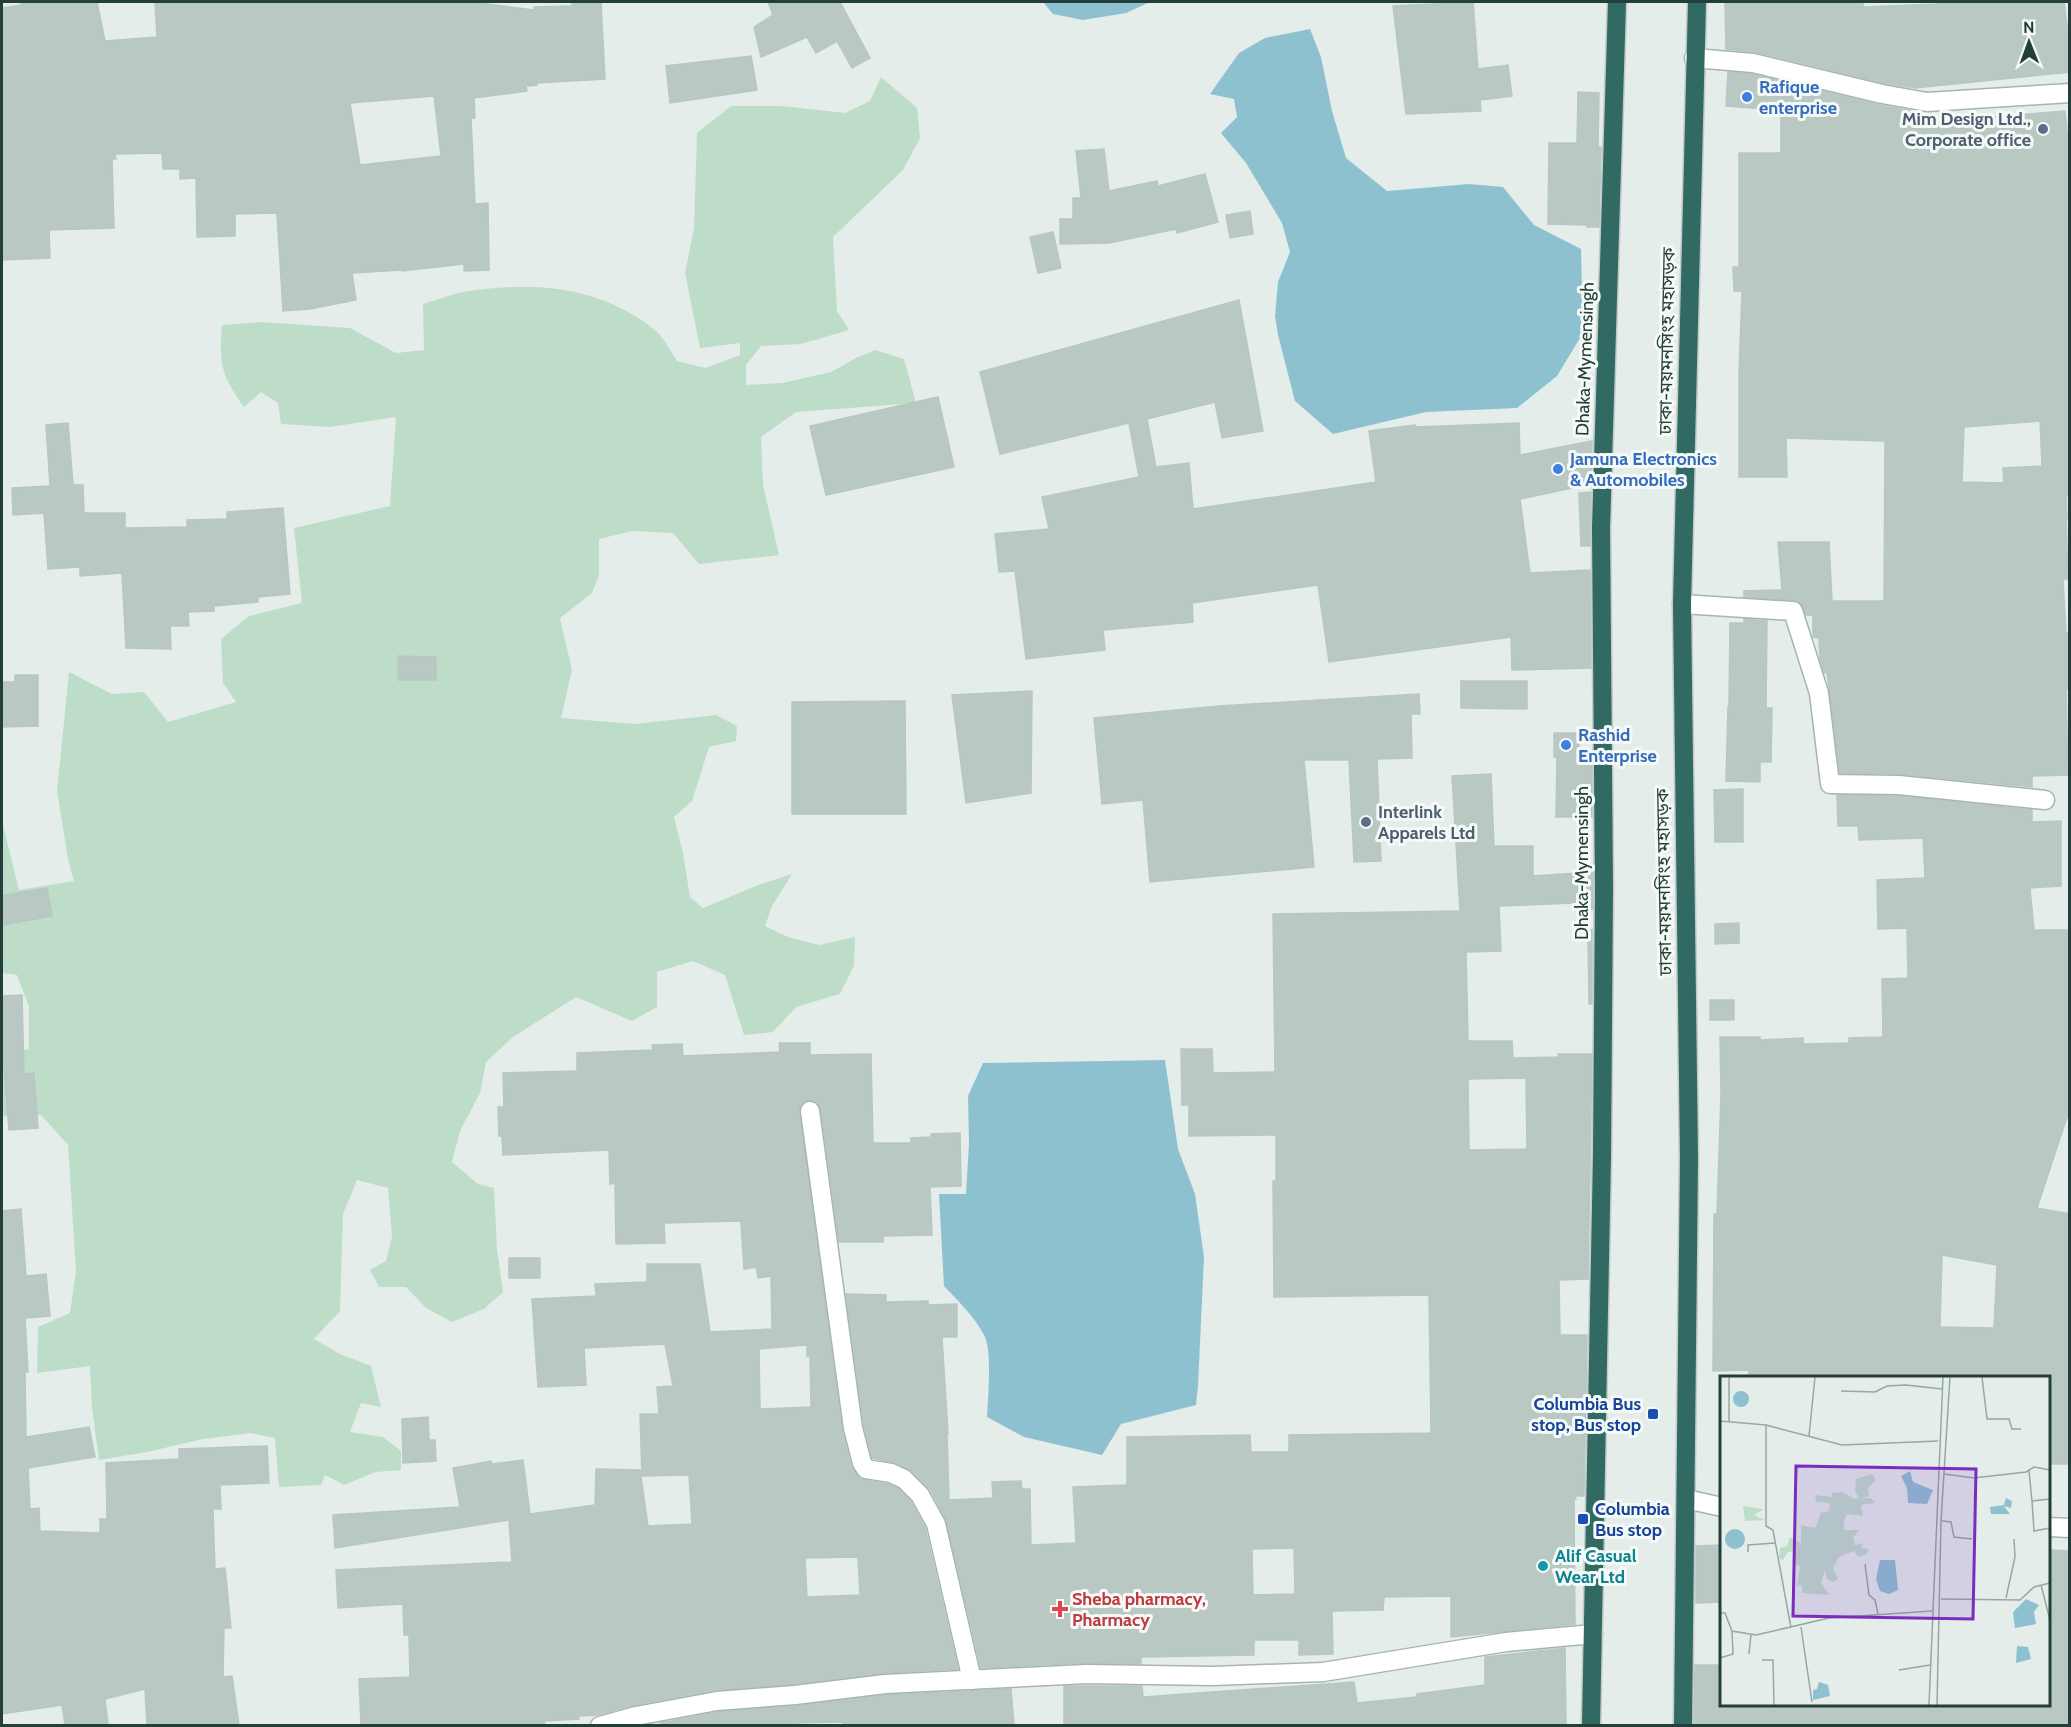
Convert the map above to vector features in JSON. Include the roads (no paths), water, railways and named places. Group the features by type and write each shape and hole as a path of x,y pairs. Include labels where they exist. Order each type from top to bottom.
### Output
{"highway":[{"name":"Dhaka-Mymensingh","path":"1591,1725 1602,1154 1604,878 1601,528 1617,2"},
{"name":"ঢাকা-ময়মনসিংহ মহাসড়ক","path":"1683,1725 1689,1158 1682,604 1697,2"}],"street":[{"path":"1694,58 1753,63 1882,94 1927,102 2070,93"},
{"path":"1682,604 1793,611 1819,693 1830,784 1899,785 2045,800"},
{"path":"810,1111 853,1428 862,1463 866,1469 891,1473 904,1479 920,1495 936,1524 972,1680"},
{"path":"1686,1499 1720,1507"},
{"path":"2050,1527 2070,1528"},
{"path":"600,1725 717,1701 795,1695 885,1684 1086,1674 1213,1676 1323,1672 1506,1642 1593,1634"}],"water":[{"path":"1043,2 1150,2 1126,13 1083,20 1053,14"},
{"path":"1310,29 1321,57 1332,111 1346,158 1387,191 1469,184 1503,187 1534,225 1581,249 1583,333 1557,376 1517,408 1426,412 1333,434 1295,401 1275,316 1278,282 1290,252 1282,223 1246,163 1221,133 1237,117 1234,99 1210,94 1239,53 1265,38"},
{"path":"1165,1060 1178,1149 1195,1194 1204,1257 1196,1405 1121,1424 1102,1455 1024,1437 987,1417 989,1365 985,1337 972,1317 944,1286 939,1194 966,1194 969,1143 968,1096 983,1063"}],"place":[{"name":"Rafique enterprise","path":"1747,97"},
{"name":"Mim Design Ltd., Corporate office","path":"2043,129"},
{"name":"Jamuna Electronics & Automobiles","path":"1558,469"},
{"name":"Rashid Enterprise","path":"1566,745"},
{"name":"Interlink Apparels Ltd","path":"1366,822"},
{"name":"Columbia Bus stop, Bus stop","path":"1653,1414"},
{"name":"Columbia Bus stop","path":"1583,1519"},
{"name":"Alif Casual Wear Ltd","path":"1543,1566"},
{"name":"Sheba pharmacy, Pharmacy","path":"1060,1609"}]}
